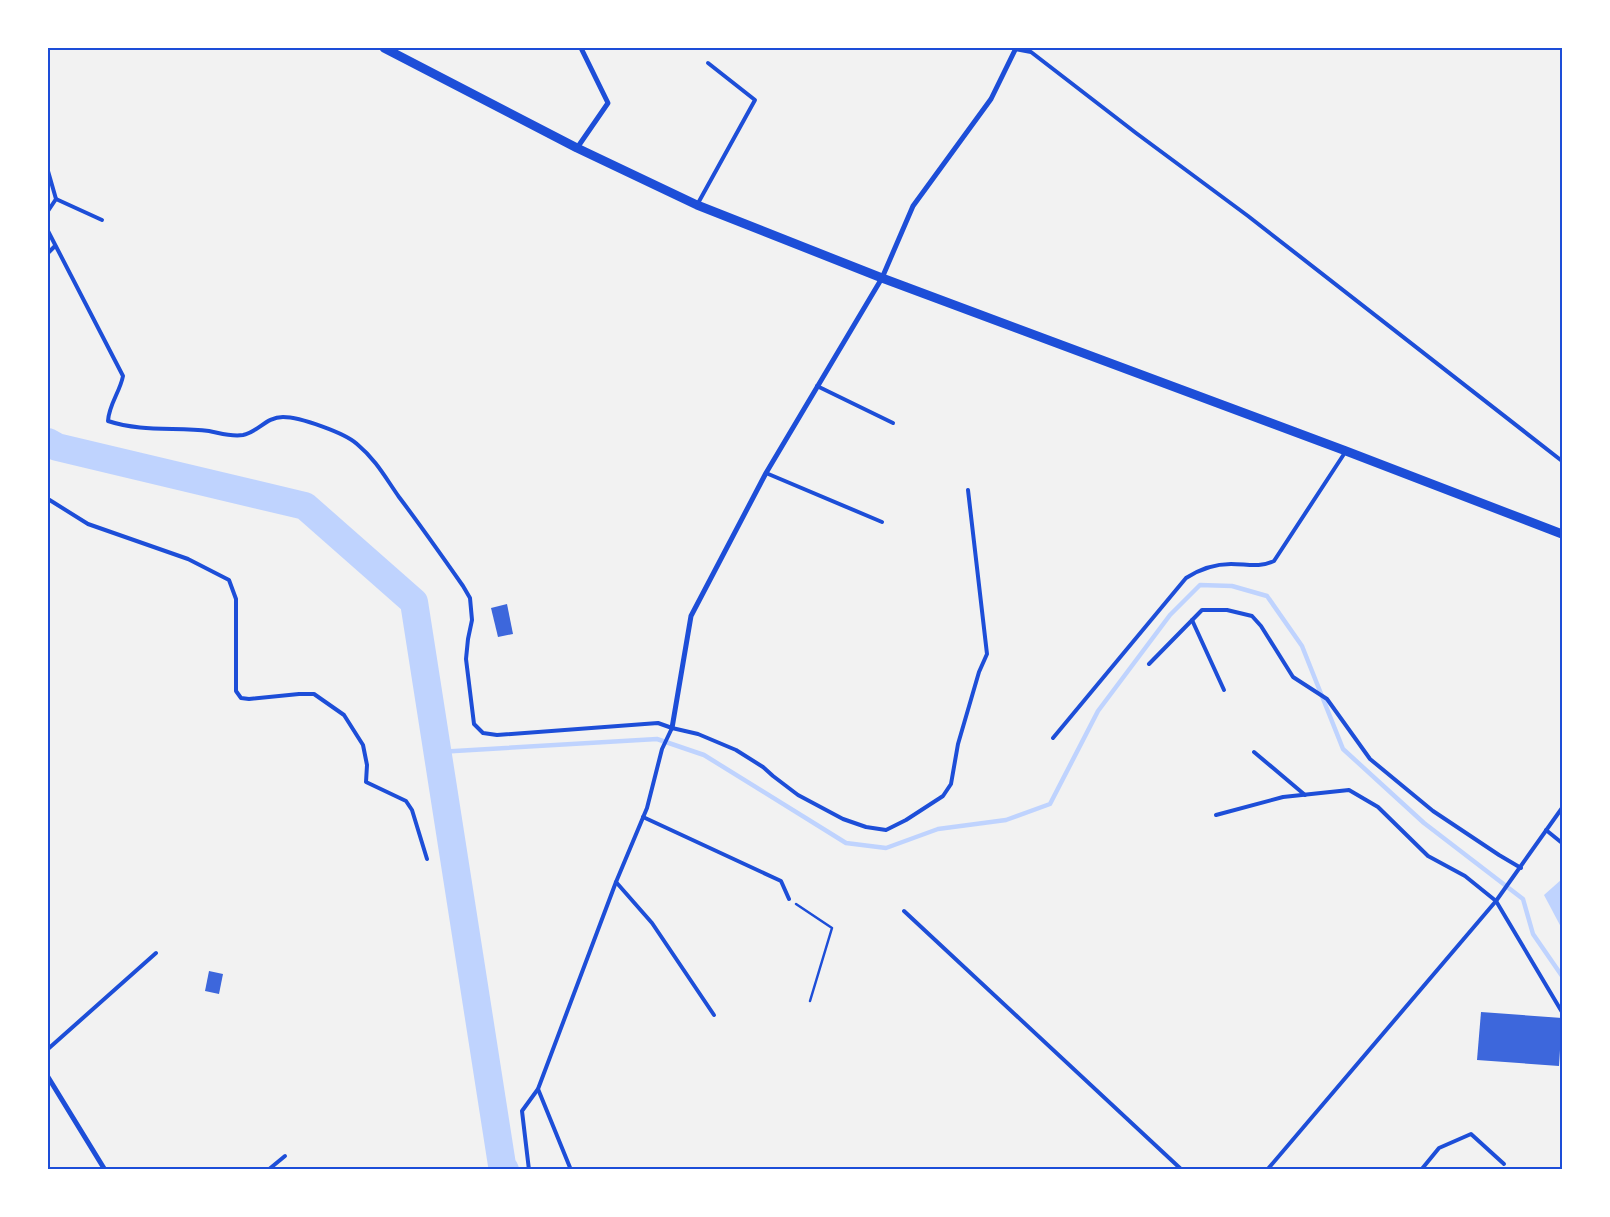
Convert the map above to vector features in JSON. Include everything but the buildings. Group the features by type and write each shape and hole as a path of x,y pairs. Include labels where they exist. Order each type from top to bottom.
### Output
{"street":[{"path":"384,48 577,148 698,205 882,278 1346,451 1562,534"},
{"path":"577,148 608,103 581,48"},
{"path":"672,728 692,616 766,474 882,278 913,206 991,98 1016,48"},
{"path":"48,1076 105,1170"}],"lane":[{"path":"1016,48 1031,52 1038,57 1256,222 1562,460"},
{"path":"698,205 755,100 708,63"},
{"path":"48,171 56,199 102,220"},
{"path":"48,211 56,199"},
{"path":"48,231 123,376 120,388 109,411 108,421 124,426 147,429 208,431 244,435 255,430 265,421 282,416 338,432 356,442 376,462 464,586 470,598 472,620 466,660 474,724 483,733 497,735 658,723 698,734 736,750 763,767 798,795 843,819 866,827 886,830 906,820 943,796 951,784 958,744 979,672 987,654 968,490"},
{"path":"48,252 55,246"},
{"path":"817,386 893,422"},
{"path":"1053,738 1186,578 1201,569 1218,564 1265,565 1274,561 1346,451"},
{"path":"766,474 882,522"},
{"path":"48,499 88,524 188,559 229,580 236,599 236,691 241,698 249,699 314,694 344,715 364,745 367,765 366,782 406,800 412,810 427,858"},
{"path":"1149,664 1202,610 1227,610 1252,616 1261,626 1293,677 1327,699 1370,759 1434,811 1521,868"},
{"path":"1192,620 1224,690"},
{"path":"529,1170 522,1111 538,1089 616,882 647,808 662,749 672,728"},
{"path":"1254,752 1305,794"},
{"path":"1216,815 1283,797 1349,790 1378,807 1428,856 1465,876 1496,901 1562,1012"},
{"path":"1267,1170 1496,901 1562,808"},
{"path":"643,817 781,881 789,899"},
{"path":"1546,830 1562,844"},
{"path":"616,882 652,922 714,1015"},
{"path":"904,912 1182,1170"},
{"path":"48,1049 156,953"},
{"path":"538,1089 571,1170"},
{"path":"1421,1170 1439,1148 1471,1134 1504,1164"},
{"path":"268,1170 285,1156"}],"path":[{"path":"789,899 832,928 810,1000"}],"water":[{"path":"1562,879 1562,929 1544,895"}],"waterway":[{"path":"48,442 57,447 305,506 414,602 502,1165 505,1170"},
{"path":"438,752 657,739 704,755 846,843 886,848 938,829 1006,820 1050,804 1098,711 1170,615 1200,585 1232,586 1267,596 1302,646 1343,749 1424,823 1523,899 1533,934 1562,976"}]}
